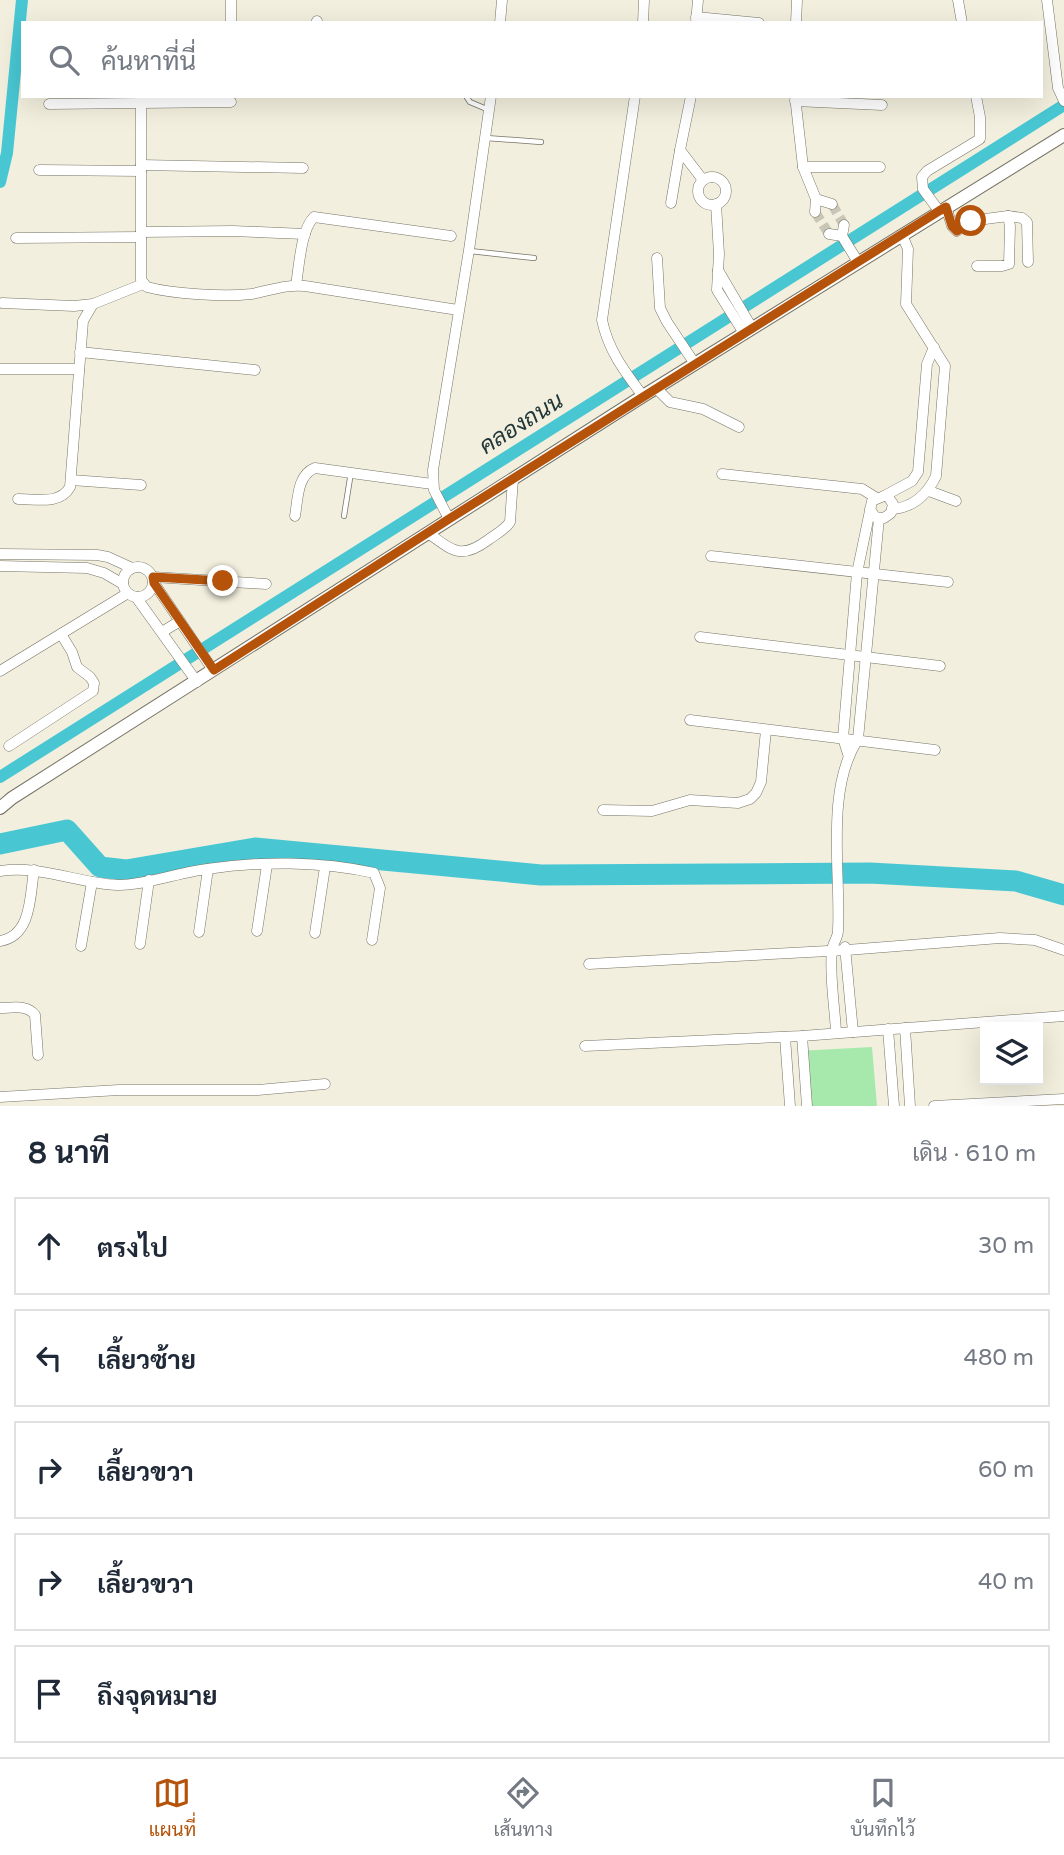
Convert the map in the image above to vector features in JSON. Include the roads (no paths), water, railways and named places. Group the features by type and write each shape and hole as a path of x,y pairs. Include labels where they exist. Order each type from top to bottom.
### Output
{"street":[{"path":"231,0 231,21"},
{"path":"500,21 502,0"},
{"path":"643,21 644,0"},
{"path":"698,0 696,20 717,21"},
{"path":"796,21 797,0"},
{"path":"958,0 962,21"},
{"path":"1047,0 1058,88 1063,100"},
{"path":"447,515 433,486 491,98"},
{"path":"635,98 602,320 606,339 640,393"},
{"path":"671,203 691,98"},
{"path":"976,98 980,139 927,171 922,177 923,189 957,231 971,221 1008,216 1022,218 1027,222 1028,262"},
{"path":"815,212 816,199 803,167 795,99 882,104"},
{"path":"50,104 231,102"},
{"path":"141,103 141,279 144,284 155,289 226,295 255,293 296,285 458,310"},
{"path":"0,808 210,666 428,533 447,515 513,479 640,393 656,388 746,326 1064,135"},
{"path":"680,150 703,180"},
{"path":"803,167 880,167"},
{"path":"39,170 303,168"},
{"path":"715,177 725,184 725,197 710,205 700,198 698,191 703,180 715,177"},
{"path":"816,199 832,204"},
{"path":"716,204 718,270 729,299 746,326"},
{"path":"977,266 1009,264 1008,216"},
{"path":"296,285 305,234 308,223 314,217 451,236"},
{"path":"844,225 843,238 856,259"},
{"path":"16,238 233,231 305,234"},
{"path":"829,234 843,238"},
{"path":"893,509 907,508 929,491 936,476 945,366 906,304 908,249 902,234"},
{"path":"657,258 660,308 693,361"},
{"path":"2,303 74,306 93,304 144,284"},
{"path":"18,499 56,499 71,487 83,321 93,304"},
{"path":"848,754 843,738 857,573 870,509 872,501 912,481 918,472 927,364 934,347"},
{"path":"80,352 256,370"},
{"path":"0,369 79,369"},
{"path":"656,388 670,402 704,409 739,427"},
{"path":"295,516 300,483 308,471 315,468 433,486"},
{"path":"722,474 862,489 891,500 893,509 888,516 880,518 872,514 870,509"},
{"path":"428,533 453,551 474,550 510,522 513,479"},
{"path":"71,480 141,485"},
{"path":"929,491 956,501"},
{"path":"836,1032 831,950 838,934 838,817 848,754 858,739 880,518"},
{"path":"0,554 97,555 132,568 142,567 210,666"},
{"path":"711,556 948,583"},
{"path":"0,566 87,568 104,573 129,591 194,678"},
{"path":"129,591 125,575 132,568"},
{"path":"0,671 129,591 149,592 153,580"},
{"path":"153,580 266,584"},
{"path":"162,632 180,621"},
{"path":"9,746 93,691 94,683 77,667 61,634"},
{"path":"700,637 940,666"},
{"path":"690,720 934,750"},
{"path":"603,810 652,811 690,800 738,803 750,799 761,782 766,730"},
{"path":"0,871 34,870 120,885 208,869 267,865 312,864 374,873 380,888 372,940"},
{"path":"257,931 267,865"},
{"path":"315,933 325,867"},
{"path":"199,932 208,869"},
{"path":"0,941 17,934 23,926 34,870"},
{"path":"140,944 149,880"},
{"path":"81,946 92,882"},
{"path":"838,934 847,950 853,1032"},
{"path":"589,964 1019,938 1064,950"},
{"path":"0,1008 24,1007 31,1010 34,1015 38,1055"},
{"path":"585,1046 802,1036 1064,1016"},
{"path":"905,1028 909,1106"},
{"path":"888,1029 894,1106"},
{"path":"802,1036 807,1106"},
{"path":"785,1037 790,1106"},
{"path":"0,1097 118,1090 258,1090 326,1084"},
{"path":"934,1106 1064,1099"}],"lane":[{"path":"467,98 470,102 489,110"},
{"path":"485,138 541,142"},
{"path":"469,250 534,258"},
{"path":"344,516 352,472"}],"waterway":[{"path":"0,182 7,153 22,0"},
{"name":"คลองถนน","path":"0,777 1064,105"},
{"path":"0,844 67,830 100,867 126,870 255,848 541,875 870,873 1016,881 1064,895"}],"tunnel":[{"path":"832,204 844,225"},
{"path":"815,212 829,234"}]}
